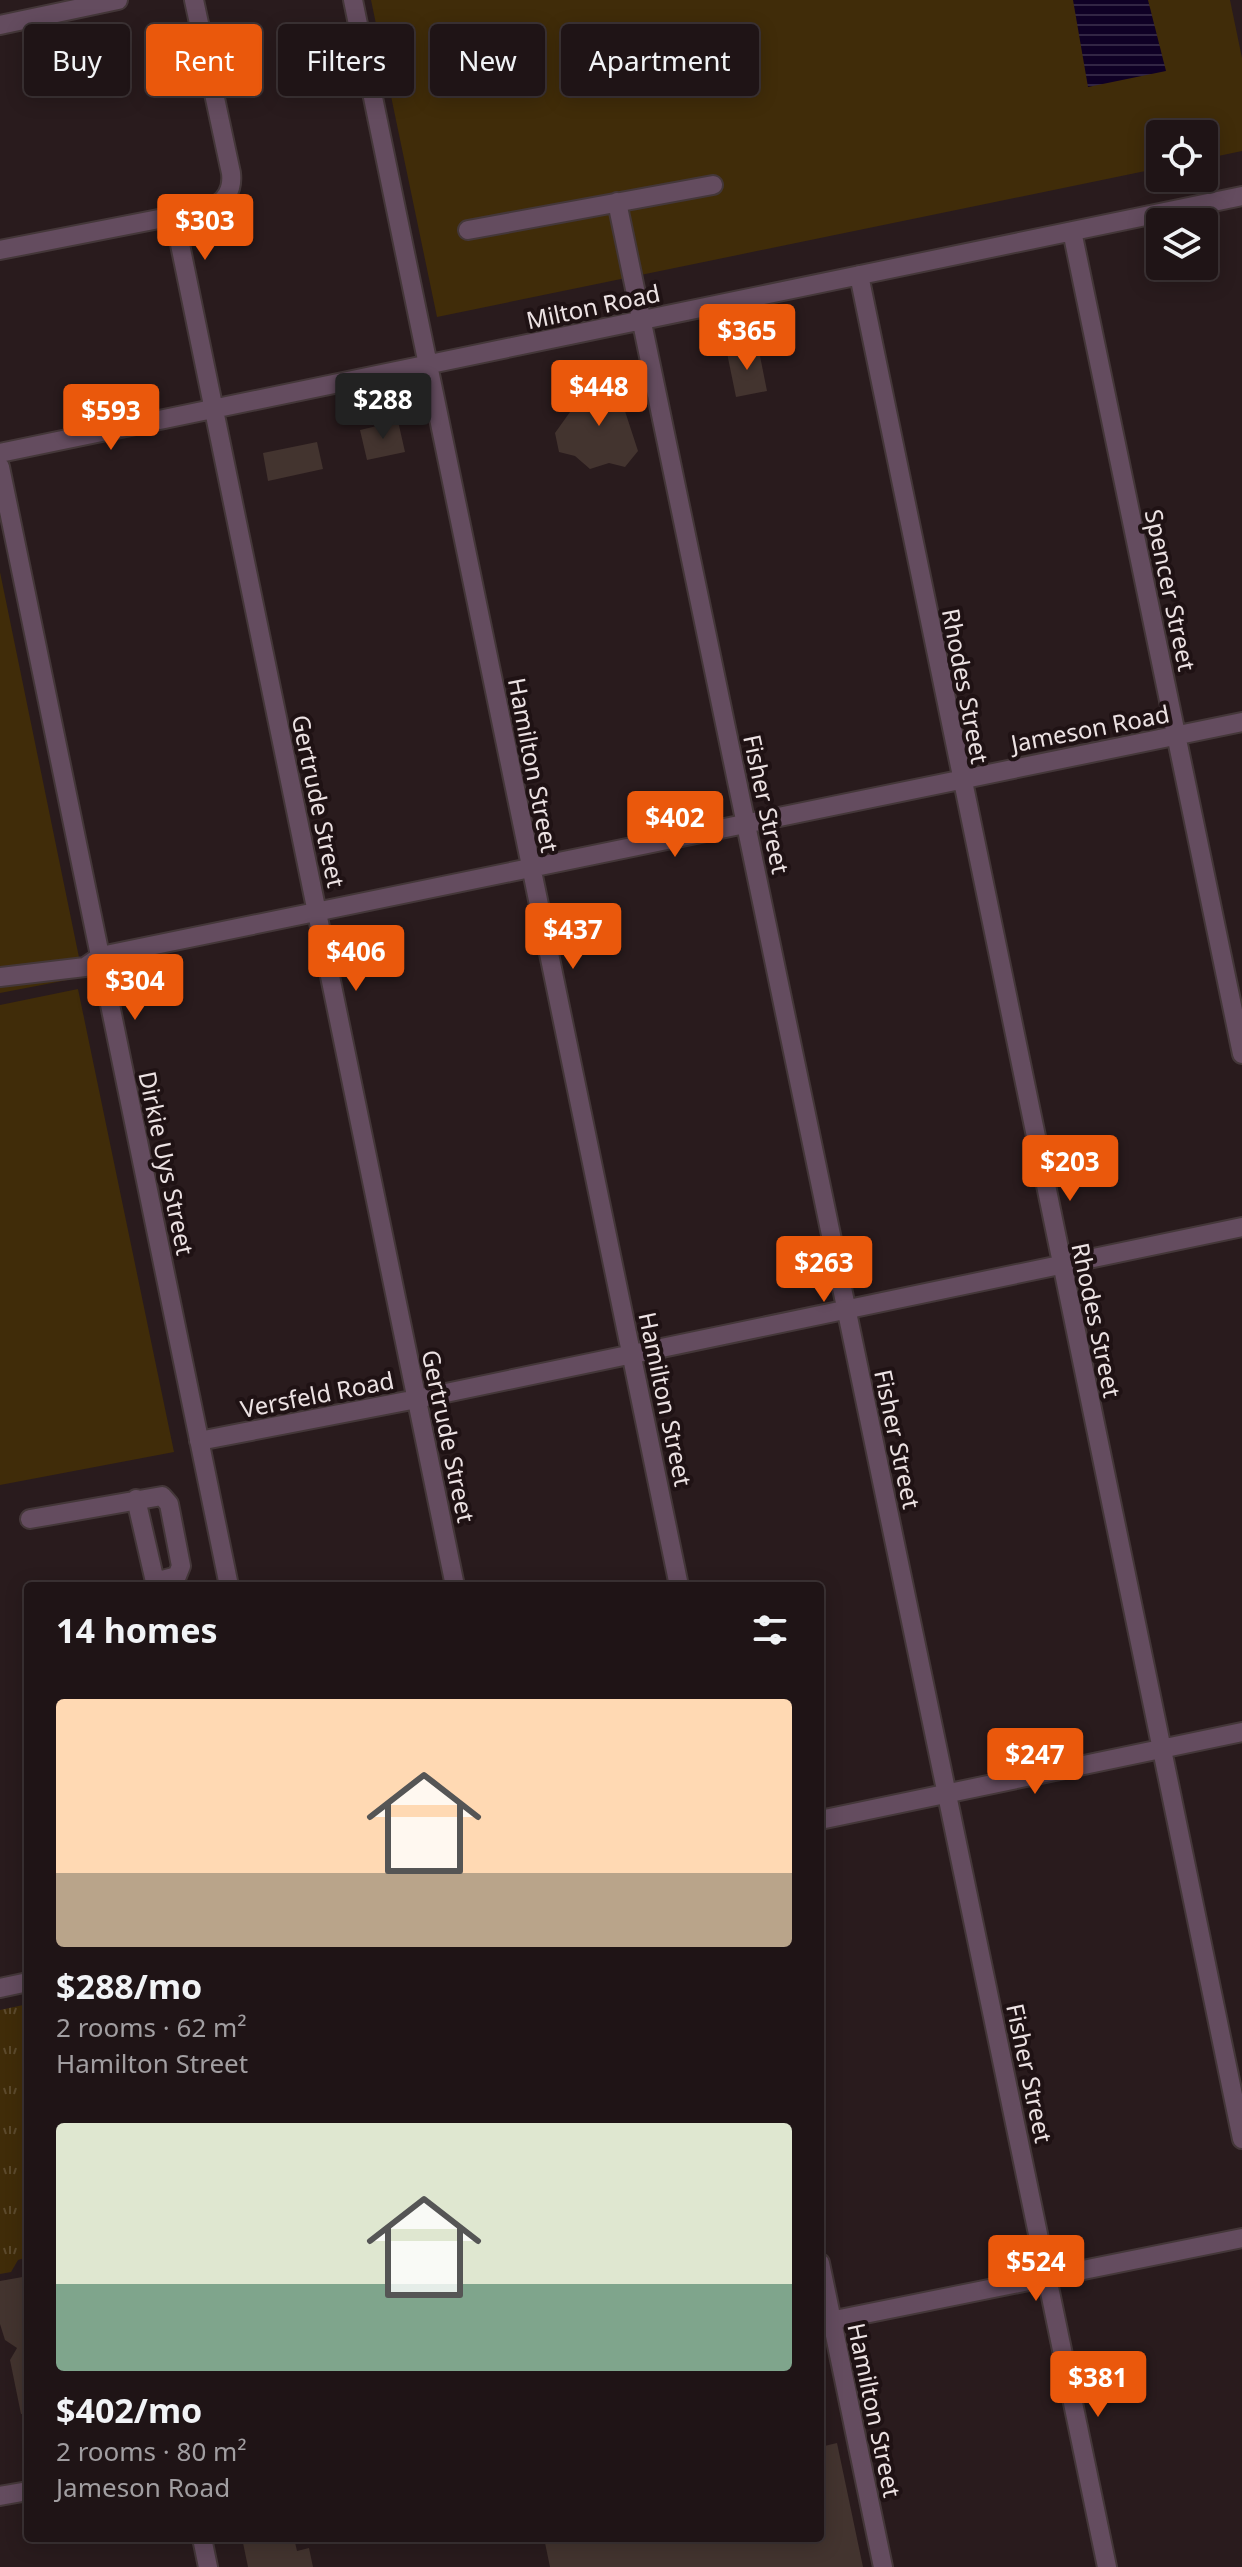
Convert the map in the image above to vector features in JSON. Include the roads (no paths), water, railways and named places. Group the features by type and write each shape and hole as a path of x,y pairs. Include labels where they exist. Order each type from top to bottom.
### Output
{"street":[{"path":"0,25 118,0"},
{"path":"0,250 219,205 231,190 229,161 194,0"},
{"name":"Hamilton Street","path":"353,0 678,1582"},
{"path":"468,230 713,185"},
{"name":"Milton Road","path":"0,453 1242,196"},
{"name":"Fisher Street","path":"617,202 644,320 1107,2567"},
{"name":"Gertrude Street","path":"174,215 454,1582"},
{"name":"Spencer Street","path":"1072,231 1242,1054"},
{"name":"Rhodes Street","path":"859,275 1242,2139"},
{"name":"Dirkie Uys Street","path":"0,467 228,1582"},
{"name":"Jameson Road","path":"0,977 85,967 101,956 960,777 1242,722"},
{"name":"Versfeld Road","path":"199,1441 417,1399 1242,1227"},
{"path":"30,1519 162,1496 169,1504 181,1566 177,1576 161,1582"},
{"path":"136,1499 156,1582"},
{"path":"824,1819 1242,1732"},
{"path":"0,1988 24,1983"},
{"path":"826,2322 1242,2238"},
{"name":"Hamilton Street","path":"826,2322 883,2567"},
{"path":"0,2496 24,2492"},
{"path":"203,2542 208,2567"}]}
